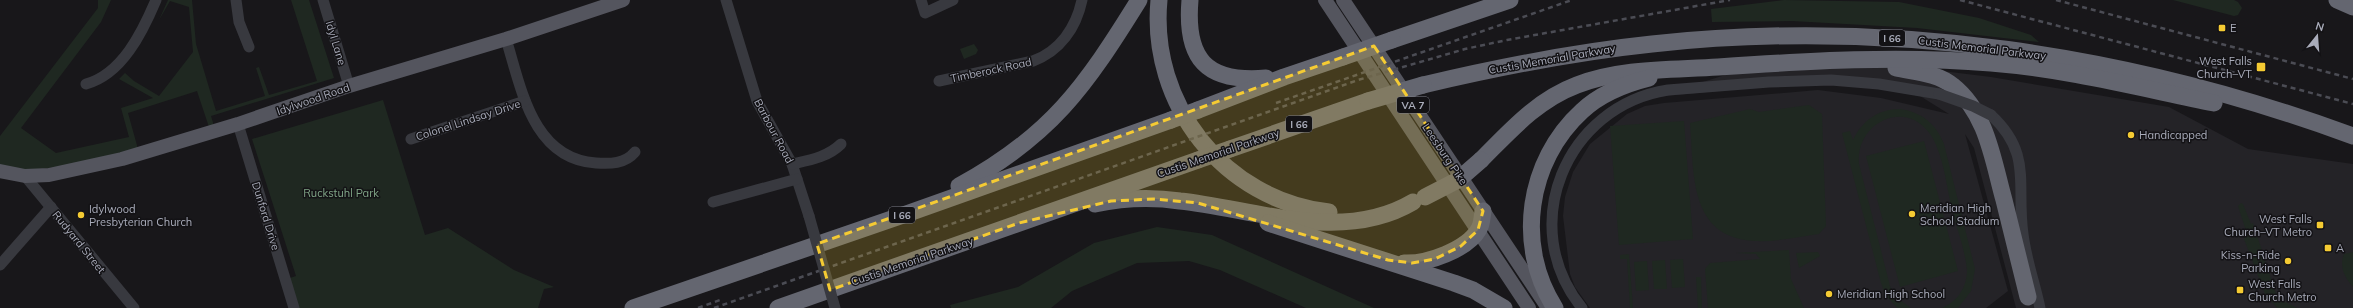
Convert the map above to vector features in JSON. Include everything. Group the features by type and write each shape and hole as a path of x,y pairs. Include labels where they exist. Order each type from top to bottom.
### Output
{"highway":[{"path":"909,213 1007,158 1041,131 1086,82 1139,0"},
{"path":"1159,0 1158,29 1160,50 1173,95 1195,136 1230,172 1250,185 1277,199 1319,210 1369,212 1419,200"},
{"path":"1190,0 1190,36 1193,46 1201,60 1208,67 1218,73 1236,79 1284,77"},
{"path":"1433,26 1472,0"},
{"name":"I 66","path":"633,308 909,213 1171,120 1284,77 1510,0"},
{"path":"2337,0 2353,7"},
{"name":"Custis Memorial Parkway","path":"778,308 1368,101 1423,85 1556,57 1654,44 1757,36 1870,37 1960,43 2090,63 2226,96 2353,136"},
{"path":"1019,223 1111,201 1154,199 1198,203 1290,218 1345,223 1370,220 1398,211 1458,180 1533,110 1553,96 1577,85 1618,74 1692,67 1826,61 1947,60 1991,63 2039,69 2263,114 2353,142"},
{"path":"1826,61 1896,68 1927,74 1948,82 1963,95 1976,113 1988,139 2033,304"},
{"path":"1555,308 1541,280 1534,254 1530,229 1532,206 1537,184 1545,162 1557,140 1582,112 1611,92 1655,76 1714,67"},
{"path":"1198,203 1388,260 1473,290 1504,308"},
{"path":"1388,260 1412,263 1435,258 1461,246 1478,230 1484,211"}],"main road":[{"name":"Idylwood Road","path":"0,171 25,176 49,175 80,170 238,124 349,86 506,39 622,0"},
{"name":"Leesburg Pike","path":"1325,0 1529,308"},
{"name":"Leesburg Pike","path":"1343,0 1548,308"}],"street":[{"path":"86,84 100,80 112,71 129,50 146,24 156,0"},
{"path":"236,0 239,22 249,47"},
{"name":"Idyl Lane","path":"323,0 349,86"},
{"name":"Barbour Road","path":"726,0 758,101 792,164 836,308"},
{"path":"921,0 925,13 953,0"},
{"name":"Timberock Road","path":"938,81 1033,61 1044,57 1069,34 1079,14 1082,0"},
{"path":"506,39 531,117 543,134 556,148 570,156 584,161 608,164 625,160 635,152"},
{"path":"1582,308 1567,285 1554,250 1552,228 1554,203 1562,171 1578,144 1599,120 1623,104 1652,92 1800,80 1879,84 1939,94 1973,106 1991,115 2008,133 2018,151 2021,168 2023,236 2033,304"},
{"name":"Colonel Lindsay Drive","path":"411,139 525,101"},
{"name":"Dunford Drive","path":"238,124 294,308"},
{"path":"792,164 819,158 830,153 841,144"},
{"name":"Rudyard Street","path":"25,176 134,308"},
{"path":"713,202 797,179"},
{"path":"0,265 51,207"}],"highlighted area":[{"path":"1374,46 1483,211 1478,230 1461,246 1435,259 1412,263 1388,260 1198,203 1155,199 1111,201 1019,223 830,290 817,244"}],"shaded area":[{"path":"1773,60 1853,60 1991,77 2169,107 2248,149 2353,164 2353,308 2016,308 1974,148 1965,134 2008,291 1986,308 1590,308 1575,287 1570,274 1563,216 1565,197 1573,172 1590,144 1627,114 1645,106 1664,103 1818,90 1881,98 1949,114 1920,96 1862,86 1804,83 1655,97"}],"green space":[{"path":"98,0 111,0 101,22 21,128 56,153 129,137 121,108 153,98 119,79 125,73 134,81 159,96 193,52 189,7 170,1 159,20 168,0 192,0 196,44 216,111 265,96 256,68 259,67 269,95 317,81 291,0 309,0 334,78 211,116 214,126 209,127 197,91 128,113 138,149 78,165 28,170 0,166 0,136 98,8"},
{"path":"1784,0 1899,2 1979,18 2031,35 2039,42 1917,28 1792,21 1712,22 1711,9"},
{"path":"2173,0 2234,0 2238,2 2242,8 2238,15 2234,16"},
{"path":"974,44 978,50 976,54 964,59 960,49"},
{"name":"Ruckstuhl Park","path":"383,100 425,235 448,228 514,270 554,287 544,289 538,308 289,308 281,281 296,276 252,139"},
{"path":"1809,105 1822,114 1826,226 1819,234 1771,241 1755,241 1733,237 1717,228 1706,215 1699,199 1692,162 1690,123 1750,109 1759,112"},
{"path":"1900,109 1915,113 1927,120 1937,131 1944,144 1975,269 1971,291 1958,308 1942,308 1953,302 1960,293 1967,276 1967,270 1965,255 1952,210 1941,160 1930,134 1920,123 1908,118 1895,117 1884,120 1873,127 1865,137 1860,149 1859,164 1890,286 1897,298 1911,308 1897,308 1885,294 1881,283 1842,133 1850,131 1853,140 1861,127 1872,117 1885,111"},
{"path":"1684,121 1693,239 1619,245 1610,126"},
{"path":"1924,141 1958,271 1900,287 1866,156"},
{"path":"2241,203 2243,204 2251,224 2253,223 2275,291 2280,299 2297,308 2277,308 2265,294 2244,239 2247,234 2238,206"},
{"path":"1157,227 1212,235 1374,308 1306,308 1220,270 1189,261 1137,263 1072,291 1051,308 951,308 950,305 1018,287 1094,243"},
{"path":"1789,250 1791,279 1804,308 1708,308 1705,269 1710,263 1760,259 1756,254 1736,253"},
{"path":"1818,252 1820,256 1799,268 1796,253"},
{"path":"2353,252 2353,287 2343,271 2342,263 2344,254"},
{"path":"1629,254 1633,308 1630,308 1627,259 1620,259 1620,255"},
{"path":"1683,259 1685,287 1672,288 1670,260"},
{"path":"1665,260 1667,289 1654,289 1652,261"},
{"path":"1647,261 1649,290 1636,291 1634,262"},
{"path":"1696,277 1701,277 1702,308 1698,308"}],"railway":[{"path":"1276,103 1572,0"},
{"path":"714,308 1358,80 1465,49 1507,40 1730,0"},
{"path":"1960,0 2353,104"},
{"path":"2056,0 2353,79"},
{"path":"698,308 720,300"}],"place":[{"name":"E","path":"2222,28"},
{"name":"West Falls Church–VT","path":"2261,67"},
{"name":"Handicapped","path":"2131,135"},
{"name":"Meridian High School Stadium","path":"1912,214"},
{"name":"Idylwood Presbyterian Church","path":"81,215"},
{"name":"West Falls Church–VT Metro","path":"2320,225"},
{"name":"A","path":"2328,248"},
{"name":"Kiss-n-Ride Parking","path":"2288,261"},
{"name":"West Falls Church Metro","path":"2240,290"},
{"name":"Meridian High School","path":"1829,294"}]}
